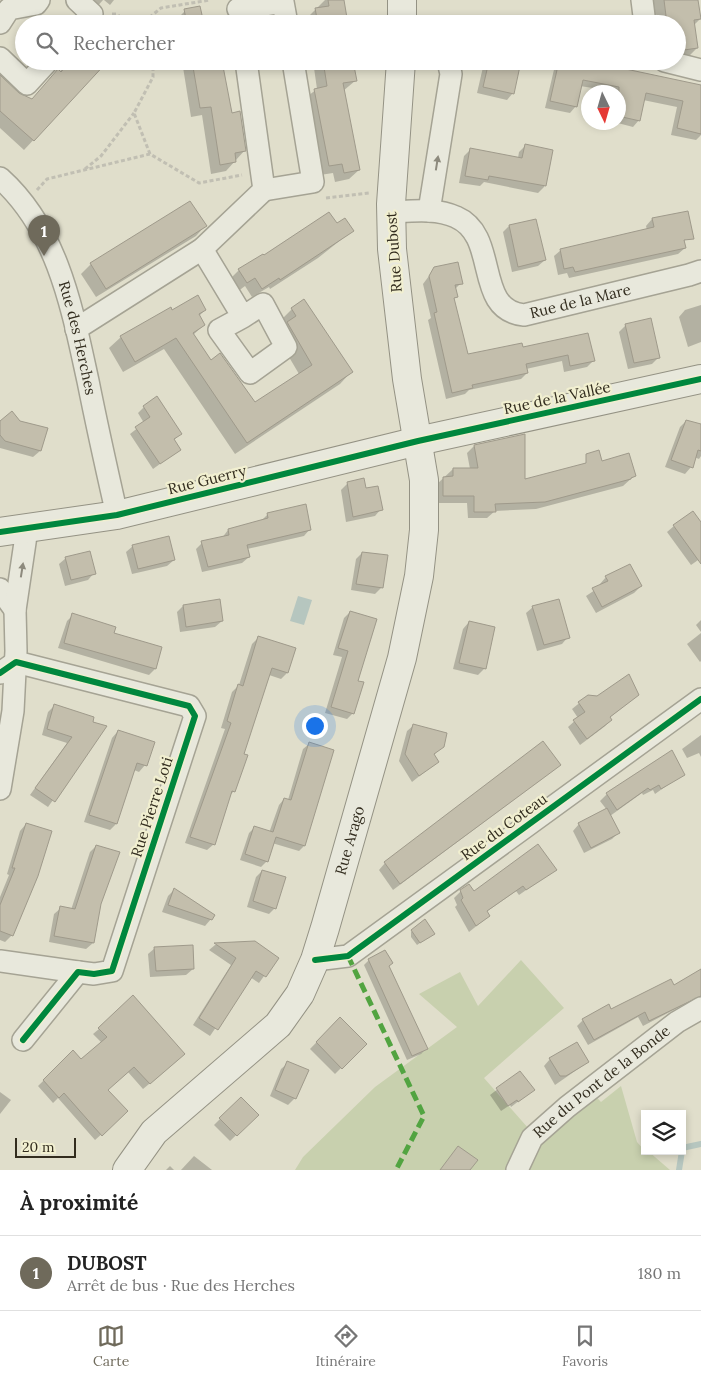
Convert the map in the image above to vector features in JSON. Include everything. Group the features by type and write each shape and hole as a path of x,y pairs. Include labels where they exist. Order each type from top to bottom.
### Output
{"main road":[{"path":"402,0 402,15"},
{"name":"Rue Dubost","path":"400,70 391,201 392,249 403,342 418,441"},
{"name":"Rue de la Vallée","path":"418,441 701,379"},
{"name":"Rue Guerry","path":"0,532 117,515 418,441"},
{"name":"Rue Arago","path":"127,1170 154,1132 278,1024 300,994 315,960 402,658 418,576 425,508 418,441"}],"street":[{"path":"3,11 36,4 40,0"},
{"path":"77,0 91,15"},
{"path":"642,0 644,15"},
{"path":"238,11 285,1 286,15"},
{"path":"0,58 27,84 40,70"},
{"path":"686,66 701,70"},
{"path":"76,329 202,250 263,181 247,70"},
{"path":"263,181 313,182 294,70"},
{"path":"429,211 451,74 450,70"},
{"name":"Rue des Herches","path":"0,178 24,203 51,247 76,329 117,515"},
{"name":"Rue de la Mare","path":"391,201 458,217 476,232 498,303 514,314 524,315 689,276 701,271"},
{"path":"202,250 243,317"},
{"path":"0,789 12,711 8,668 27,529"},
{"path":"0,589 15,610"},
{"name":"Rue Pierre Loti","path":"0,961 94,974 112,971 195,716 189,706 8,668"},
{"name":"Rue du Coteau","path":"315,960 348,956 701,699"},
{"path":"23,1040 78,972"},
{"name":"Rue du Pont de la Bonde","path":"517,1170 532,1138 567,1107 676,1022 701,1008"}],"path":[{"path":"152,15 161,8 210,0"},
{"path":"83,170 101,156 134,113 153,77 153,70"},
{"path":"134,113 150,154 199,183 263,181"},
{"path":"24,203 47,180 150,154"},
{"path":"313,182 325,198 391,201"}],"green space":[{"path":"521,960 564,1008 484,1078 529,1129 589,1089 601,1102 621,1086 637,1142 641,1146 641,1155 653,1155 670,1170 295,1170 303,1157 375,1087 457,1027 419,994 460,972 478,1006"}],"shaded area":[{"path":"298,596 312,600 304,625 290,621"}],"building":[{"path":"328,0 344,0 346,15 316,15 315,8 329,6"},
{"path":"664,0 698,0 701,19 694,20 698,48 686,50 686,15 666,15"},
{"path":"200,6 202,15 185,15 184,9"},
{"path":"57,70 61,72 63,70 100,70 34,141 0,111 0,75 19,93 32,99"},
{"path":"194,70 224,70 232,113 240,111 246,151 235,153 236,162 220,165 211,107 200,108"},
{"path":"324,70 355,70 357,81 343,83 360,170 344,173 342,164 329,166 314,89 327,86"},
{"path":"487,70 519,70 514,94 483,87"},
{"path":"557,70 630,70 701,85 701,134 677,128 683,101 646,93 640,121 626,118 626,85 609,85 583,80 577,107 550,101"},
{"path":"525,144 553,150 546,186 489,176 488,180 465,176 470,148 522,158"},
{"path":"190,201 207,226 106,289 90,263"},
{"path":"688,211 694,239 684,240 686,248 575,272 573,267 564,269 560,249 654,227 652,218"},
{"path":"329,212 337,223 345,218 354,231 280,280 279,278 262,289 255,278 247,283 238,269 264,255"},
{"path":"536,219 546,260 518,267 509,225"},
{"path":"458,262 463,284 455,285 458,297 454,298 468,354 522,343 523,347 588,333 595,361 570,366 568,355 526,364 528,373 472,385 473,388 452,393 434,313 437,312 429,276 434,267"},
{"path":"198,295 206,310 199,314 205,325 193,333 211,360 220,353 255,402 312,365 287,322 296,316 291,308 304,299 353,372 247,443 176,338 135,362 120,336 171,307 172,310"},
{"path":"651,318 660,358 634,363 625,324"},
{"path":"157,396 182,434 174,439 181,450 160,464 135,427 150,417 143,406"},
{"path":"12,411 20,421 48,428 41,451 5,441 0,435 0,421"},
{"path":"686,420 701,424 701,451 698,450 693,468 671,460"},
{"path":"525,434 525,479 586,463 586,454 599,450 602,461 629,453 636,476 631,479 545,502 495,504 496,512 474,512 474,496 443,496 443,477 453,476 453,468 478,468 474,445"},
{"path":"364,478 366,488 378,486 383,510 353,517 347,482"},
{"path":"306,504 311,530 247,545 250,557 208,567 201,541 229,535 228,529 268,518 267,513"},
{"path":"693,511 701,522 701,564 673,525"},
{"path":"169,536 175,560 138,569 132,545"},
{"path":"90,551 96,574 71,580 65,557"},
{"path":"362,552 388,555 383,588 356,584"},
{"path":"630,564 642,586 602,607 592,588 608,581 605,576"},
{"path":"220,599 223,621 186,627 183,605"},
{"path":"559,599 570,638 544,645 532,606"},
{"path":"350,611 377,619 358,681 364,682 354,714 331,707 348,651 338,648"},
{"path":"72,613 116,627 114,633 162,647 156,669 64,643"},
{"path":"469,621 495,627 486,669 459,663"},
{"path":"258,636 296,648 288,673 272,668 244,754 248,755 235,792 232,791 215,845 190,837 231,723 227,721 238,684 243,686"},
{"path":"629,674 639,695 610,717 612,720 587,739 573,720 585,712 578,702 588,695 597,696"},
{"path":"54,704 94,717 93,722 107,726 55,802 35,788 72,737 47,729"},
{"path":"413,724 447,733 444,747 434,754 439,762 419,776 405,754"},
{"path":"118,730 155,742 147,766 137,763 117,824 89,815"},
{"path":"543,741 561,765 400,884 384,862"},
{"path":"309,742 334,750 305,846 276,837 268,862 245,854 254,826 273,832 284,798 291,800"},
{"path":"672,750 685,775 661,789 659,785 650,790 648,788 617,810 606,793"},
{"path":"607,808 620,833 591,848 578,823"},
{"path":"26,823 52,831 38,876 13,936 0,931 0,905 15,868 12,868"},
{"path":"538,844 557,870 526,890 523,886 487,911 490,916 476,926 461,900 463,898 460,890 469,884 474,891"},
{"path":"96,845 120,852 101,904 94,943 54,936 60,906 75,909"},
{"path":"262,870 286,877 276,909 253,901"},
{"path":"174,888 215,915 212,920 168,905"},
{"path":"425,919 435,934 420,943 411,930"},
{"path":"255,941 279,958 266,977 256,971 218,1030 199,1018 236,958 214,943"},
{"path":"193,945 194,969 156,971 154,947"},
{"path":"385,950 393,963 389,966 428,1049 412,1056 368,959"},
{"path":"701,969 701,996 649,1021 645,1012 594,1040 582,1019 609,1004 611,1009 671,979 674,985"},
{"path":"133,995 185,1054 150,1084 134,1067 108,1090 128,1111 102,1136 64,1093 59,1098 43,1080 73,1050 81,1059 107,1037 98,1028"},
{"path":"340,1017 367,1044 342,1069 316,1042"},
{"path":"577,1042 589,1062 566,1076 560,1076 549,1058"},
{"path":"287,1061 309,1070 296,1099 275,1090"},
{"path":"520,1071 535,1090 518,1102 517,1100 508,1106 496,1088"},
{"path":"241,1097 259,1115 237,1136 219,1118"},
{"path":"458,1146 478,1160 470,1170 440,1170"}],"waterway":[{"path":"686,1147 701,1144"},
{"path":"679,1170 681,1155"}],"marked path":[{"path":"348,956 424,1116 396,1170"}],"cycle path":[{"path":"0,532 117,515 418,441 701,379"},
{"path":"0,673 16,662 189,706 195,716 112,971 94,974 78,972 23,1040"},
{"path":"315,960 348,956 701,699"}],"place":[{"name":"DUBOST","path":"44,256"}]}
